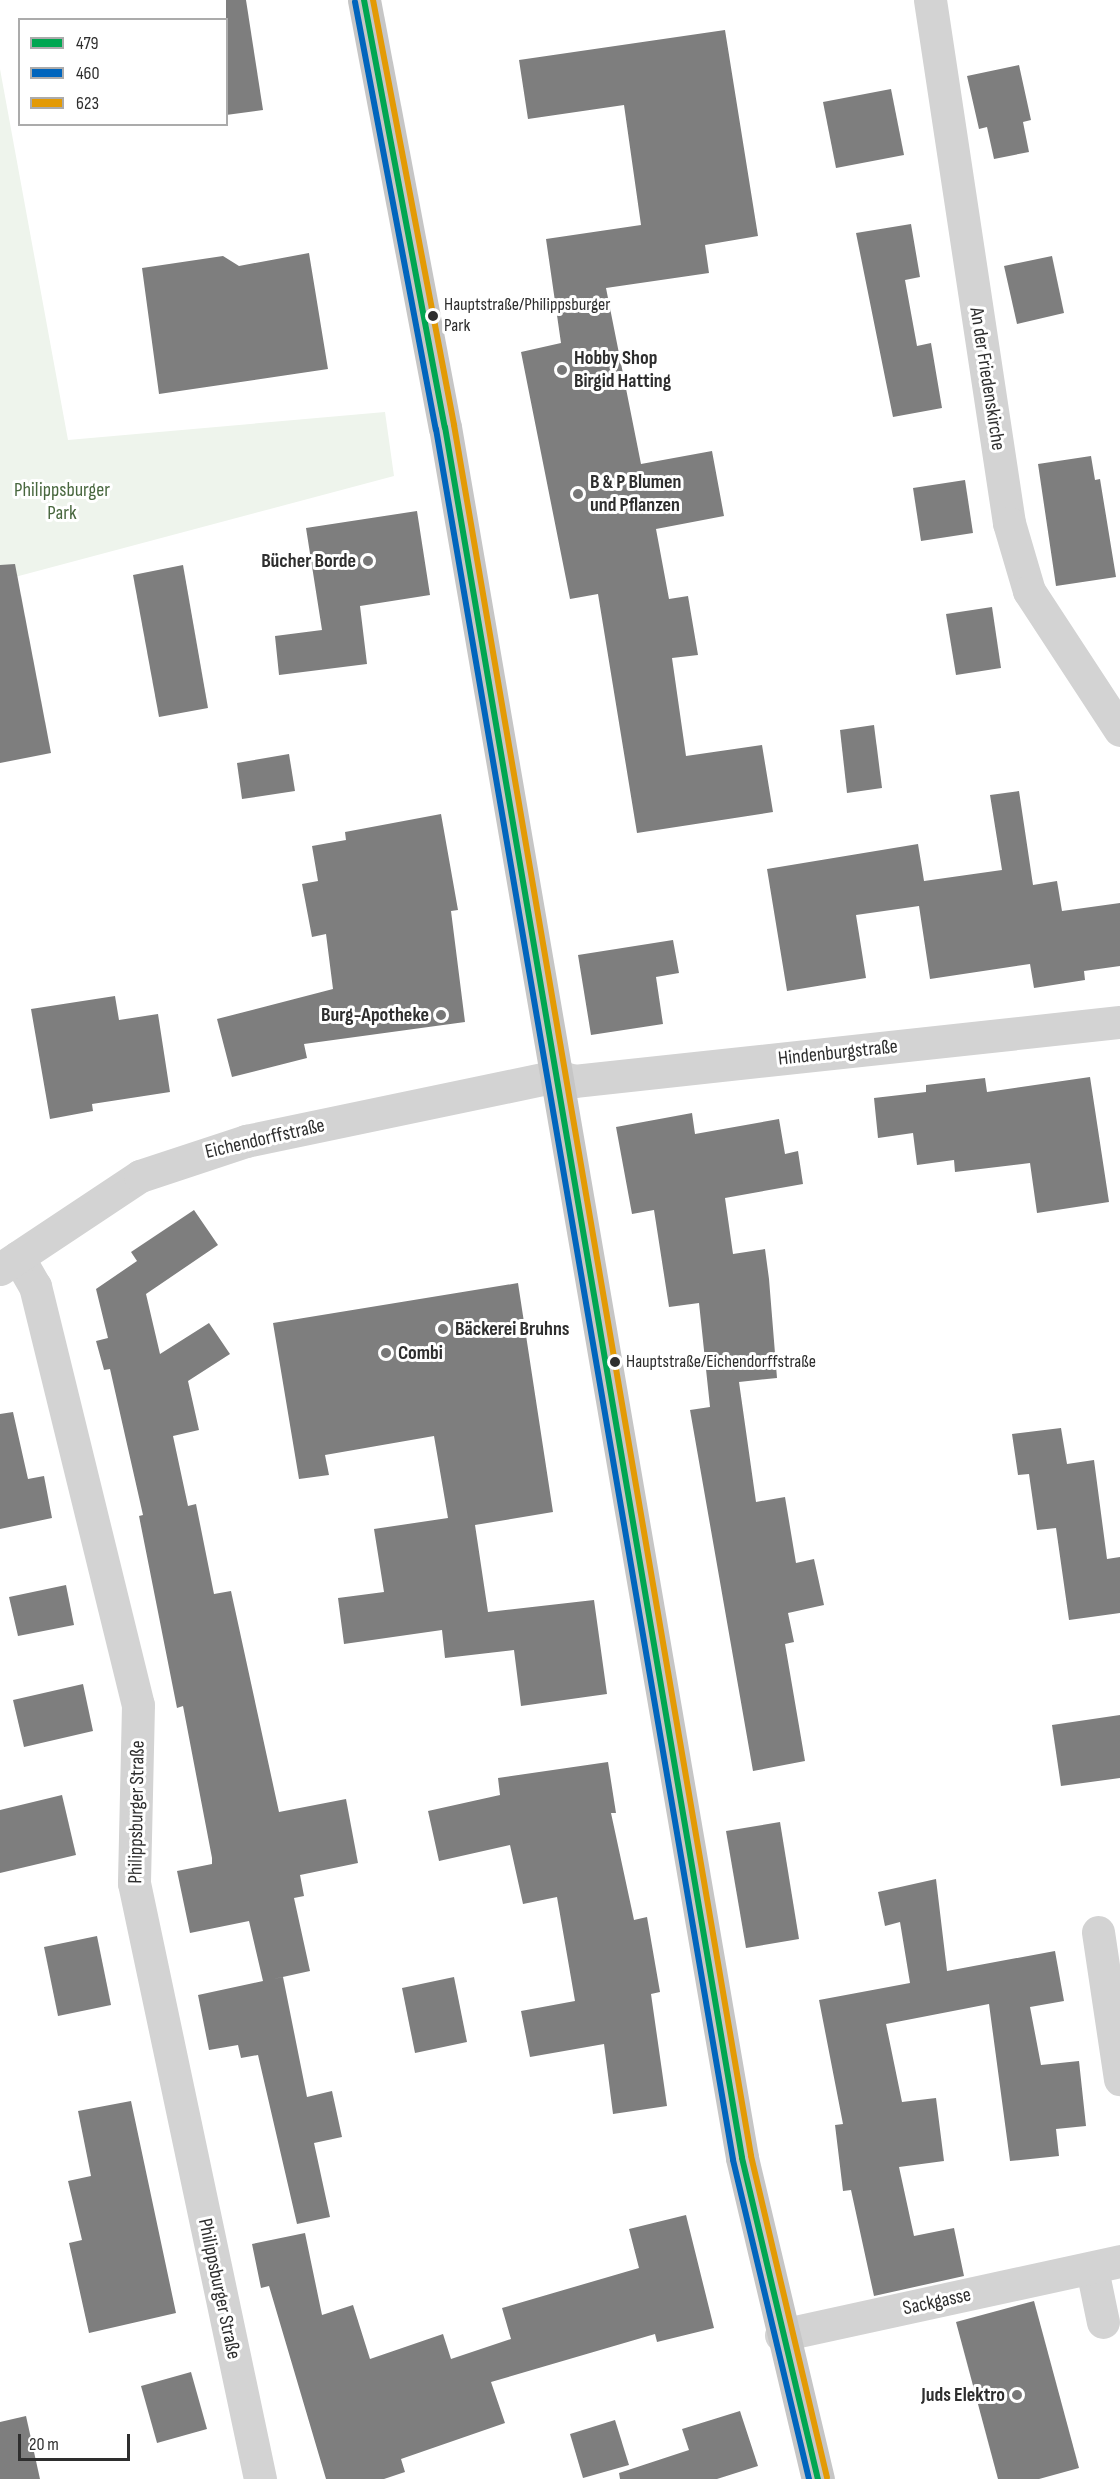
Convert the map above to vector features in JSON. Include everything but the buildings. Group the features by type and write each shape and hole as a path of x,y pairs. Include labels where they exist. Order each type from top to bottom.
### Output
{"main road":[{"path":"364,0 445,428 742,2158 781,2336 818,2479"}],"street":[{"name":"An der Friedenskirche","path":"930,0 1009,523 1029,591 1120,730"},
{"name":"Hindenburgstraße","path":"557,1076 574,1081 1120,1022"},
{"name":"Eichendorffstraße","path":"9,1263 140,1176 172,1162 246,1141 557,1076"},
{"name":"Philippsburger Straße","path":"9,1263 35,1286 138,1705 134,1883 260,2479"},
{"path":"1098,1932 1120,2079"},
{"name":"Sackgasse","path":"781,2336 1106,2265 1103,2322"}],"green space":[{"name":"Philippsburger Park","path":"0,69 68,440 385,412 394,476 0,581"}],"transit line":[{"name":"479","path":"364,0 445,427 742,2158 818,2479"},
{"name":"623","path":"373,0 454,425 751,2156 827,2477"},
{"name":"460","path":"355,2 436,429 733,2160 809,2479"}],"place":[{"name":"Hauptstraße/Philippsburger Park","path":"433,316"},
{"name":"Hobby Shop Birgid Hatting","path":"562,370"},
{"name":"B & P Blumen und Pflanzen","path":"578,494"},
{"name":"Bücher Borde","path":"368,561"},
{"name":"Burg-Apotheke","path":"441,1015"},
{"name":"Bäckerei Bruhns","path":"443,1329"},
{"name":"Combi","path":"386,1353"},
{"name":"Hauptstraße/Eichendorffstraße","path":"615,1362"},
{"name":"Juds Elektro","path":"1017,2395"}]}
